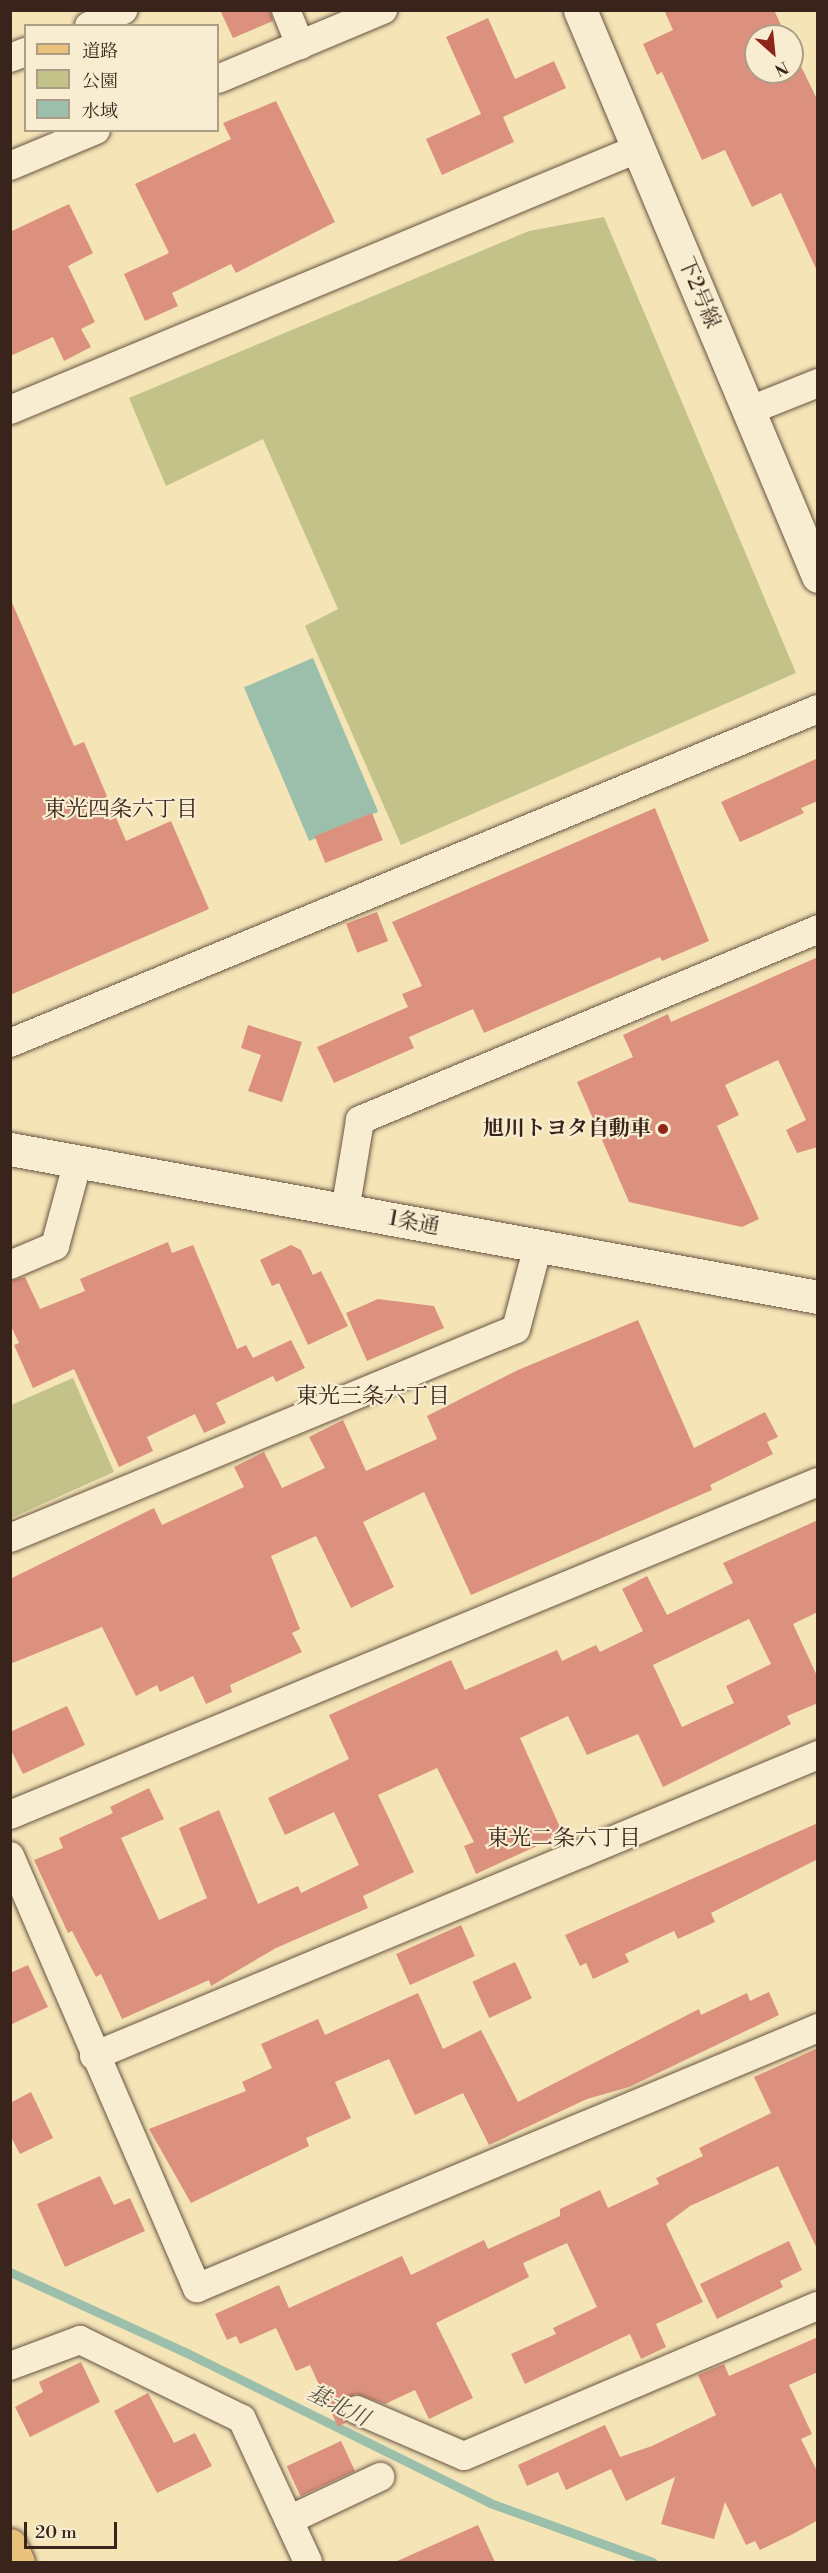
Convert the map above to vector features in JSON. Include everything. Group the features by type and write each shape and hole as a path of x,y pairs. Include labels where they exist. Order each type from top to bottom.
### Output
{"main road":[{"name":"下2号線","path":"580,10 818,576"},
{"name":"1条通","path":"10,1149 818,1297"},
{"path":"10,2545 18,2562"}],"street":[{"path":"93,24 124,10"},
{"path":"286,10 300,45"},
{"path":"219,79 383,10"},
{"path":"10,166 91,132"},
{"path":"10,410 638,149"},
{"path":"748,411 818,383"},
{"path":"10,1043 818,709"},
{"path":"345,1211 360,1120 818,929"},
{"path":"10,1265 55,1246 78,1161"},
{"path":"10,1538 516,1329 538,1246"},
{"path":"10,1815 818,1482"},
{"path":"94,2056 818,1755"},
{"path":"10,1856 94,2056 196,2288 818,2028"},
{"path":"357,2410 464,2456 818,2306"},
{"path":"10,2366 80,2340 242,2419 308,2562"},
{"path":"290,2520 380,2477"}],"green space":[{"path":"604,217 796,673 401,845 305,626 338,609 263,439 166,486 129,398 529,231"},
{"path":"73,1378 114,1472 11,1518 11,1405"}],"water":[{"path":"313,658 378,812 309,841 244,687"}],"building":[{"path":"220,10 270,10 273,21 233,38"},
{"path":"664,10 774,10 780,24 744,24 744,84 804,84 804,72 818,101 818,273 781,193 752,207 725,150 702,160 662,72 657,75 643,44 673,30"},
{"path":"488,18 515,79 554,61 566,88 503,117 514,142 442,175 426,139 481,114 446,37"},
{"path":"276,101 335,222 236,273 231,264 172,293 178,306 145,321 124,274 169,253 135,184 231,139 223,123"},
{"path":"69,204 93,253 68,266 95,322 81,329 91,347 64,361 53,337 10,356 10,232"},
{"path":"10,598 74,746 84,742 126,841 171,821 209,909 10,995"},
{"path":"818,758 818,801 801,808 804,813 740,842 721,802"},
{"path":"655,808 709,941 662,961 660,957 484,1033 473,1009 409,1037 414,1048 334,1083 317,1047 408,1007 402,994 422,986 392,922"},
{"path":"372,813 383,840 325,863 315,836"},
{"path":"377,912 388,941 357,953 346,924"},
{"path":"818,957 818,1147 797,1153 786,1130 806,1120 778,1060 725,1085 739,1115 717,1126 759,1219 742,1227 629,1202 577,1082 633,1057 623,1035 668,1014 671,1022"},
{"path":"248,1025 302,1042 282,1102 248,1091 261,1055 241,1048"},
{"path":"168,1242 172,1253 193,1245 237,1349 246,1345 253,1358 291,1340 305,1368 276,1382 273,1376 216,1403 226,1423 204,1433 195,1414 147,1437 153,1451 119,1467 74,1369 33,1388 14,1345 19,1343 10,1324 10,1281 25,1277 40,1309 85,1291 80,1279"},
{"path":"291,1245 301,1250 313,1275 321,1271 348,1326 308,1345 279,1283 272,1286 260,1260"},
{"path":"378,1299 434,1306 444,1328 367,1361 346,1313"},
{"path":"638,1320 694,1448 765,1412 778,1437 767,1442 773,1454 710,1485 712,1490 471,1595 424,1492 363,1522 394,1587 351,1608 316,1536 271,1556 300,1629 292,1633 302,1652 230,1685 232,1692 206,1704 193,1676 160,1692 157,1685 136,1696 102,1627 10,1664 10,1579 154,1508 162,1525 244,1487 234,1467 264,1452 282,1488 325,1468 309,1437 343,1420 366,1471 437,1439 427,1416 518,1370"},
{"path":"818,1520 818,1612 793,1624 818,1678 818,1703 787,1716 791,1724 663,1787 638,1734 587,1755 568,1716 520,1738 563,1834 476,1874 464,1846 474,1842 437,1768 378,1795 414,1872 363,1896 368,1908 276,1948 211,1986 209,1980 122,2019 101,1974 96,1977 72,1931 68,1933 34,1860 63,1848 59,1838 113,1813 110,1807 149,1788 164,1819 121,1838 159,1920 207,1898 179,1828 219,1810 258,1904 298,1886 301,1893 359,1865 334,1812 285,1835 268,1798 349,1759 329,1715 451,1660 465,1690 557,1650 562,1661 596,1645 600,1652 643,1631 622,1589 647,1576 667,1615 733,1583 723,1563","holes":["749,1619 771,1664 726,1686 734,1703 682,1727 653,1665"]},
{"path":"67,1706 85,1745 23,1774 10,1748 10,1732"},
{"path":"818,1823 818,1859 711,1913 715,1922 678,1939 674,1931 625,1954 629,1962 593,1979 586,1963 580,1966 565,1935"},
{"path":"461,1925 475,1956 410,1985 396,1954"},
{"path":"515,1962 532,1998 489,2018 472,1982"},
{"path":"28,1965 48,2007 10,2025 10,1973"},
{"path":"769,1992 779,2015 629,2087 587,2099 489,2145 463,2093 415,2115 389,2059 335,2082 351,2118 306,2138 309,2146 191,2203 149,2129 246,2091 242,2082 272,2068 261,2044 318,2019 325,2035 418,1993 443,2049 481,2030 518,2102 699,2009 701,2015 747,1993 750,2001"},
{"path":"818,2048 818,2251 778,2166 690,2206 666,2224 703,2302 656,2324 666,2347 641,2359 630,2334 525,2384 511,2354 556,2334 553,2328 597,2307 567,2243 523,2263 529,2277 436,2323 473,2398 429,2419 415,2390 385,2404 356,2394 342,2403 347,2422 338,2427 310,2365 296,2371 276,2328 240,2344 236,2336 227,2340 215,2314 279,2285 289,2308 402,2256 411,2275 484,2240 488,2249 560,2216 560,2209 600,2190 608,2208 659,2184 656,2178 703,2156 699,2148 771,2113 754,2077"},
{"path":"31,2092 53,2138 20,2154 10,2135 10,2103"},
{"path":"100,2176 114,2205 130,2198 145,2231 65,2267 37,2204"},
{"path":"789,2241 802,2270 780,2281 783,2287 717,2319 700,2284"},
{"path":"818,2337 818,2372 789,2385 812,2434 801,2439 818,2473 818,2520 793,2534 760,2550 755,2541 746,2545 725,2502 714,2539 661,2524 675,2477 626,2501 611,2469 566,2490 558,2472 527,2486 518,2465 605,2425 620,2457 652,2446 716,2415 698,2375 724,2364 729,2376"},
{"path":"81,2362 100,2402 30,2437 15,2407 43,2392 39,2382"},
{"path":"148,2393 174,2443 195,2433 212,2466 157,2493 114,2411"},
{"path":"341,2441 355,2471 301,2496 287,2466"},
{"path":"478,2525 495,2562 395,2562"}],"waterway":[{"name":"基北川","path":"10,2272 185,2352 490,2503 653,2562"}],"place":[{"name":"旭川トヨタ自動車","path":"663,1129"}],"district":[{"name":"東光四条六丁目","path":"121,810"},
{"name":"東光三条六丁目","path":"373,1397"},
{"name":"東光二条六丁目","path":"564,1839"}]}
